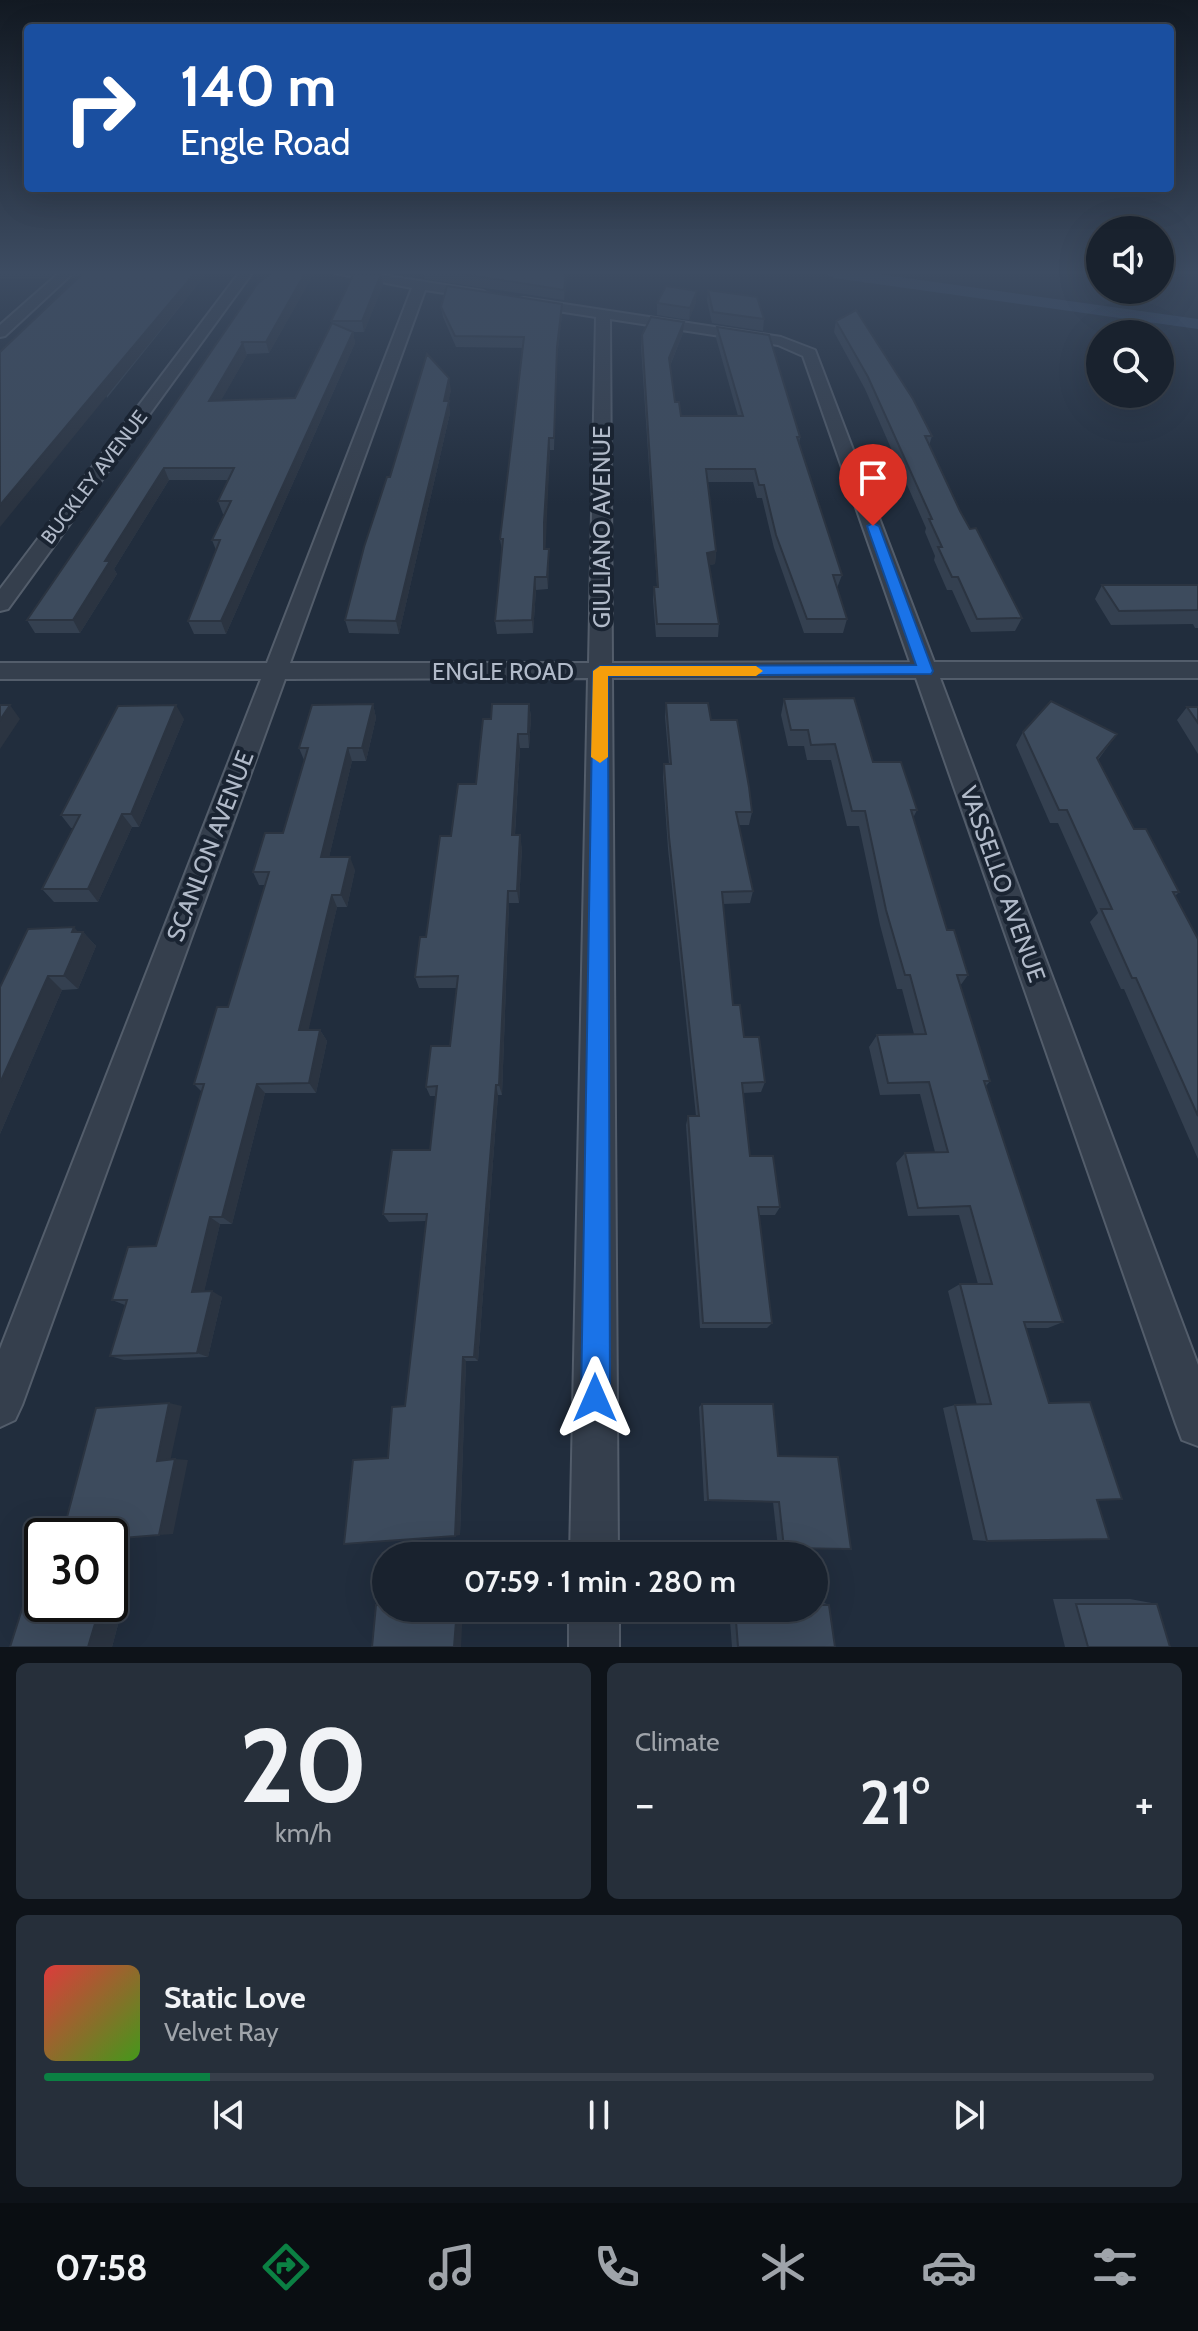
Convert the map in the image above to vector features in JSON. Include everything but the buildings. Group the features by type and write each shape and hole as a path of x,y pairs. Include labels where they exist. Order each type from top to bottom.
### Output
{"street":[{"name":"BUCKLEY AVENUE","path":"0,604 189,350"},
{"name":"SCANLON AVENUE","path":"0,1405 396,350"},
{"name":"GIULIANO AVENUE","path":"594,1542 603,350"},
{"name":"VASSELLO AVENUE","path":"806,350 810,353 1198,1424"},
{"name":"ENGLE ROAD","path":"0,671 1198,670"},
{"path":"594,1622 594,1647"}],"slow traffic":[{"path":"600,757 600,671 756,671"}],"route":[{"path":"595,1398 600,671 926,671 873,526"}]}
